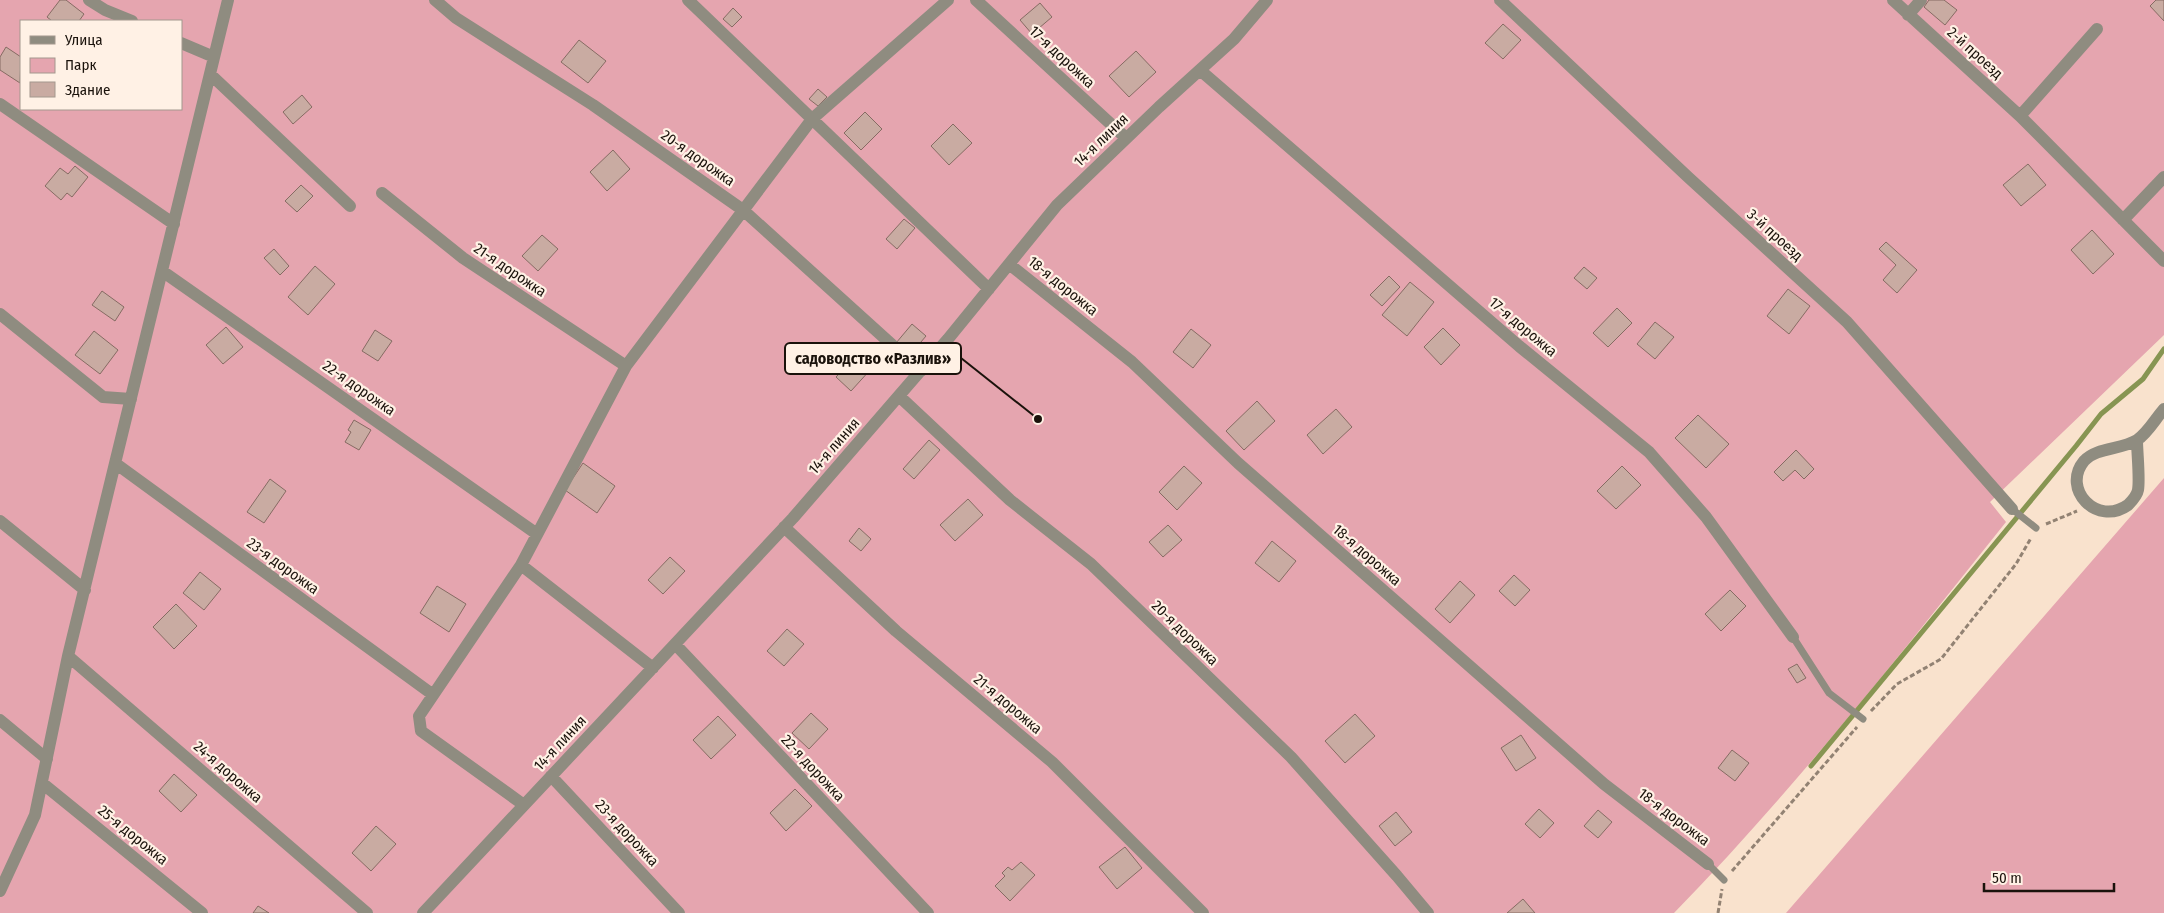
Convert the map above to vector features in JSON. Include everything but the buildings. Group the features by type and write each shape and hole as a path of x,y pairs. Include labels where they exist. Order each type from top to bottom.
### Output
{"street":[{"path":"89,0 105,10 130,20"},
{"path":"0,891 36,815 68,656 228,0"},
{"name":"20-я дорожка","path":"435,0 456,18 594,105 743,210 921,371"},
{"path":"688,0 989,289"},
{"path":"524,805 422,730 418,716 521,565 626,366 812,118 948,0"},
{"name":"17-я дорожка","path":"976,0 1126,138"},
{"name":"14-я линия","path":"423,913 784,528 921,371 1057,205 1126,138 1234,39 1265,0"},
{"name":"3-й проезд","path":"1500,0 1688,177 1847,322 2012,509"},
{"name":"2-й проезд","path":"1893,0 2020,116 2164,261"},
{"path":"1908,15 1922,0"},
{"path":"2020,116 2097,29"},
{"path":"182,43 214,57"},
{"name":"17-я дорожка","path":"1201,70 1519,346 1649,452 1706,517 1793,637"},
{"path":"210,74 350,206"},
{"path":"0,104 174,224"},
{"path":"2123,220 2164,177"},
{"name":"21-я дорожка","path":"382,193 463,258 626,366"},
{"name":"18-я дорожка","path":"1009,264 1132,362 1238,463 1604,784 1708,864"},
{"name":"22-я дорожка","path":"162,270 537,534"},
{"path":"0,314 103,397 131,399"},
{"name":"20-я дорожка","path":"899,396 1010,500 1091,564 1291,758 1428,913"},
{"path":"2137,440 2138,490 2132,501 2121,510 2112,512 2101,511 2089,506 2081,497 2077,486 2078,472 2083,462 2091,454 2137,440 2164,409"},
{"name":"23-я дорожка","path":"115,463 432,694"},
{"path":"0,521 84,590"},
{"name":"21-я дорожка","path":"784,528 896,631 1052,762 1203,913"},
{"path":"521,565 653,668"},
{"name":"22-я дорожка","path":"675,644 928,913"},
{"name":"24-я дорожка","path":"68,656 367,913"},
{"path":"0,720 47,759"},
{"name":"23-я дорожка","path":"551,776 679,913"},
{"name":"25-я дорожка","path":"42,783 202,913"}],"lane":[{"path":"2012,509 2036,528"},
{"path":"1793,637 1829,693 1861,717"},
{"path":"1708,864 1724,880"}],"path":[{"path":"1718,913 1724,880 1861,717 1897,684 1941,659 2016,564 2036,528 2089,506"}],"green space":[{"path":"0,0 2164,0 2164,335 1990,502 2006,522 1845,722 1761,819 1674,913 0,913"},
{"path":"2164,478 2164,913 1786,913"}],"waterway":[{"path":"1811,766 2101,414 2143,379 2164,349"}],"place":[{"name":"садоводство «Разлив»","path":"1038,419"}]}
